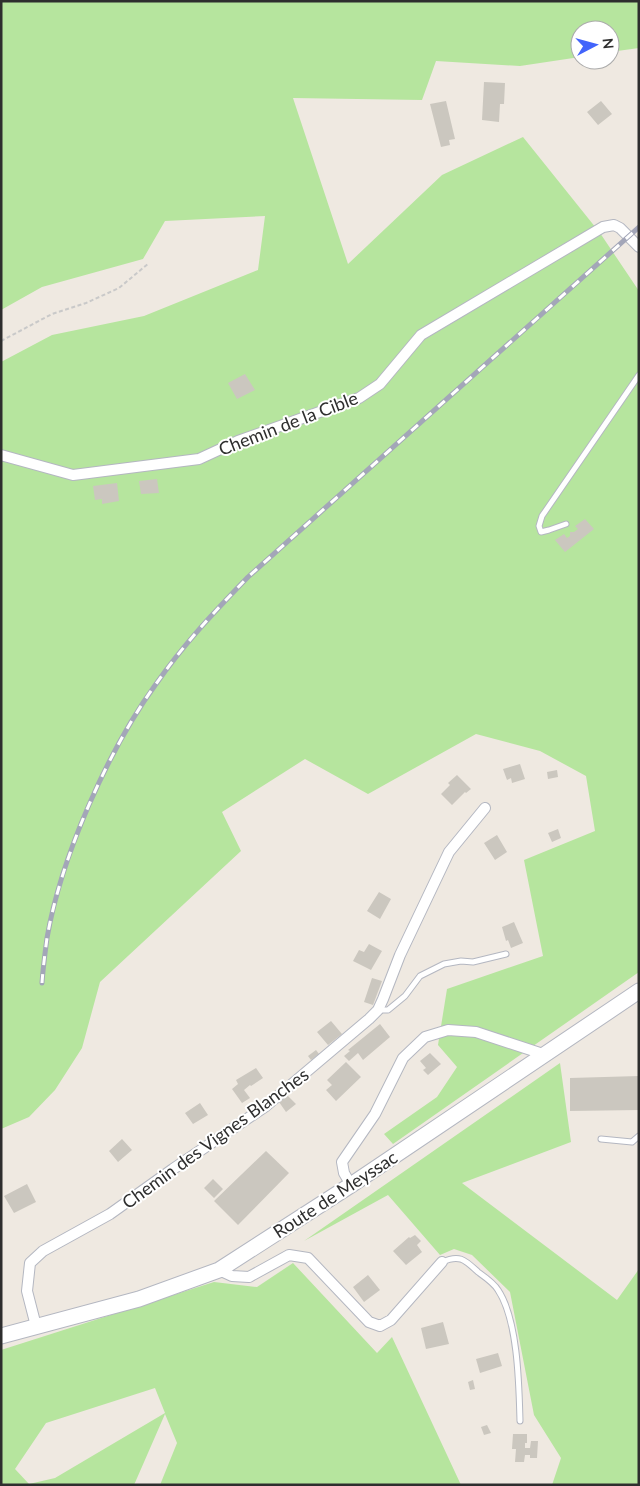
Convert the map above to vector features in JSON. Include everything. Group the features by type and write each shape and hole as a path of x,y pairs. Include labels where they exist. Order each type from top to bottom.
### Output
{"main road":[{"name":"Route de Meyssac","path":"1,1336 139,1299 218,1270 351,1184 639,991"}],"street":[{"name":"Chemin de la Cible","path":"1,455 73,475 198,459 238,441 359,398 380,384 421,335 603,227 614,225 639,247"},
{"name":"Chemin des Vignes Blanches","path":"36,1326 27,1291 30,1263 44,1251 110,1214 266,1106 378,1010 400,955 449,852 486,808"},
{"path":"351,1184 344,1173 342,1162 375,1114 403,1058 425,1037 448,1030 476,1032 543,1054"},
{"path":"218,1270 232,1276 249,1277 289,1255 308,1258 369,1322 380,1326 391,1320 442,1262"}],"lane":[{"path":"566,524 541,532 539,526 542,516 639,375"},
{"path":"378,1010 388,1010 405,996 420,976 444,964 461,960 473,962 506,954"},
{"path":"601,1139 632,1142 639,1136"},
{"path":"442,1262 452,1258 466,1261 498,1289 508,1313 516,1358 520,1421"}],"path":[{"path":"1,340 52,314 86,303 119,288 150,263"}],"green space":[{"path":"1,1 639,1 639,48 620,51 620,20 570,20 570,58 520,66 436,61 422,100 293,98 348,264 442,175 523,137 600,233 639,291 639,972 393,1144 384,1134 437,1097 457,1067 438,1045 447,989 543,956 524,860 595,831 586,776 540,751 476,734 368,794 305,759 222,812 241,851 100,982 82,1048 55,1090 29,1117 1,1129 1,362 52,335 144,316 258,270 265,216 165,221 143,259 42,287 1,310"},
{"path":"560,1063 571,1142 462,1183 617,1300 639,1269 639,1485 552,1485 561,1458 534,1415 510,1292 472,1255 454,1249 440,1255 388,1195 304,1241"},
{"path":"293,1263 377,1353 392,1337 461,1485 160,1485 177,1443 165,1414 134,1485 1,1485 1,1350 214,1282 257,1287","holes":["155,1388 165,1413 55,1478 29,1484 15,1469 46,1423"]}],"building":[{"path":"484,82 505,83 504,104 500,104 499,122 482,120"},
{"path":"446,101 455,139 449,140 450,145 441,147 430,104"},
{"path":"601,101 612,114 598,125 587,112"},
{"path":"245,374 255,390 237,399 228,383"},
{"path":"157,479 159,493 141,494 139,481"},
{"path":"117,483 119,501 102,504 102,499 95,500 93,486"},
{"path":"585,519 594,529 565,552 555,540 564,534 567,538 570,536 570,532 578,529 575,526"},
{"path":"520,764 525,779 512,783 511,778 507,780 503,769"},
{"path":"557,770 558,777 548,779 547,772"},
{"path":"457,775 471,789 465,792 452,805 441,794 450,785 448,783"},
{"path":"558,829 561,838 552,842 548,833"},
{"path":"497,835 507,852 495,860 484,843"},
{"path":"379,892 391,899 380,919 367,911"},
{"path":"514,922 523,943 511,948 508,940 506,941 502,927"},
{"path":"369,944 382,951 371,970 353,961 359,950 364,952"},
{"path":"372,978 382,981 373,1005 364,1002"},
{"path":"331,1021 342,1034 328,1045 317,1032"},
{"path":"380,1024 390,1037 363,1060 358,1053 349,1061 344,1056 350,1051 348,1050"},
{"path":"316,1050 319,1054 311,1060 308,1056"},
{"path":"430,1053 441,1064 428,1075 423,1070 426,1068 420,1061"},
{"path":"346,1062 361,1077 336,1101 326,1090 332,1085 327,1080"},
{"path":"256,1068 263,1078 244,1090 250,1098 242,1103 232,1089 238,1084 236,1080"},
{"path":"639,1076 639,1110 570,1111 570,1078"},
{"path":"287,1095 296,1104 286,1112 279,1102"},
{"path":"200,1103 208,1115 193,1124 185,1113"},
{"path":"122,1139 132,1150 118,1162 109,1151"},
{"path":"266,1151 289,1173 238,1225 214,1201"},
{"path":"213,1179 223,1189 214,1198 204,1188"},
{"path":"27,1184 36,1202 14,1213 4,1196"},
{"path":"415,1235 421,1241 417,1245 422,1252 406,1265 393,1251 409,1237"},
{"path":"368,1275 380,1290 364,1302 353,1287"},
{"path":"443,1322 449,1344 426,1349 421,1328"},
{"path":"498,1353 502,1366 480,1373 476,1359"},
{"path":"473,1380 475,1389 470,1390 468,1382"},
{"path":"487,1425 491,1433 484,1435 481,1427"},
{"path":"513,1434 527,1434 525,1448 530,1448 531,1441 538,1441 537,1458 530,1458 530,1455 525,1455 524,1462 515,1462 516,1449 512,1449"}],"railway":[{"path":"42,983 47,938 54,907 63,873 89,805 104,772 138,711 188,642 248,577 639,227"}]}
